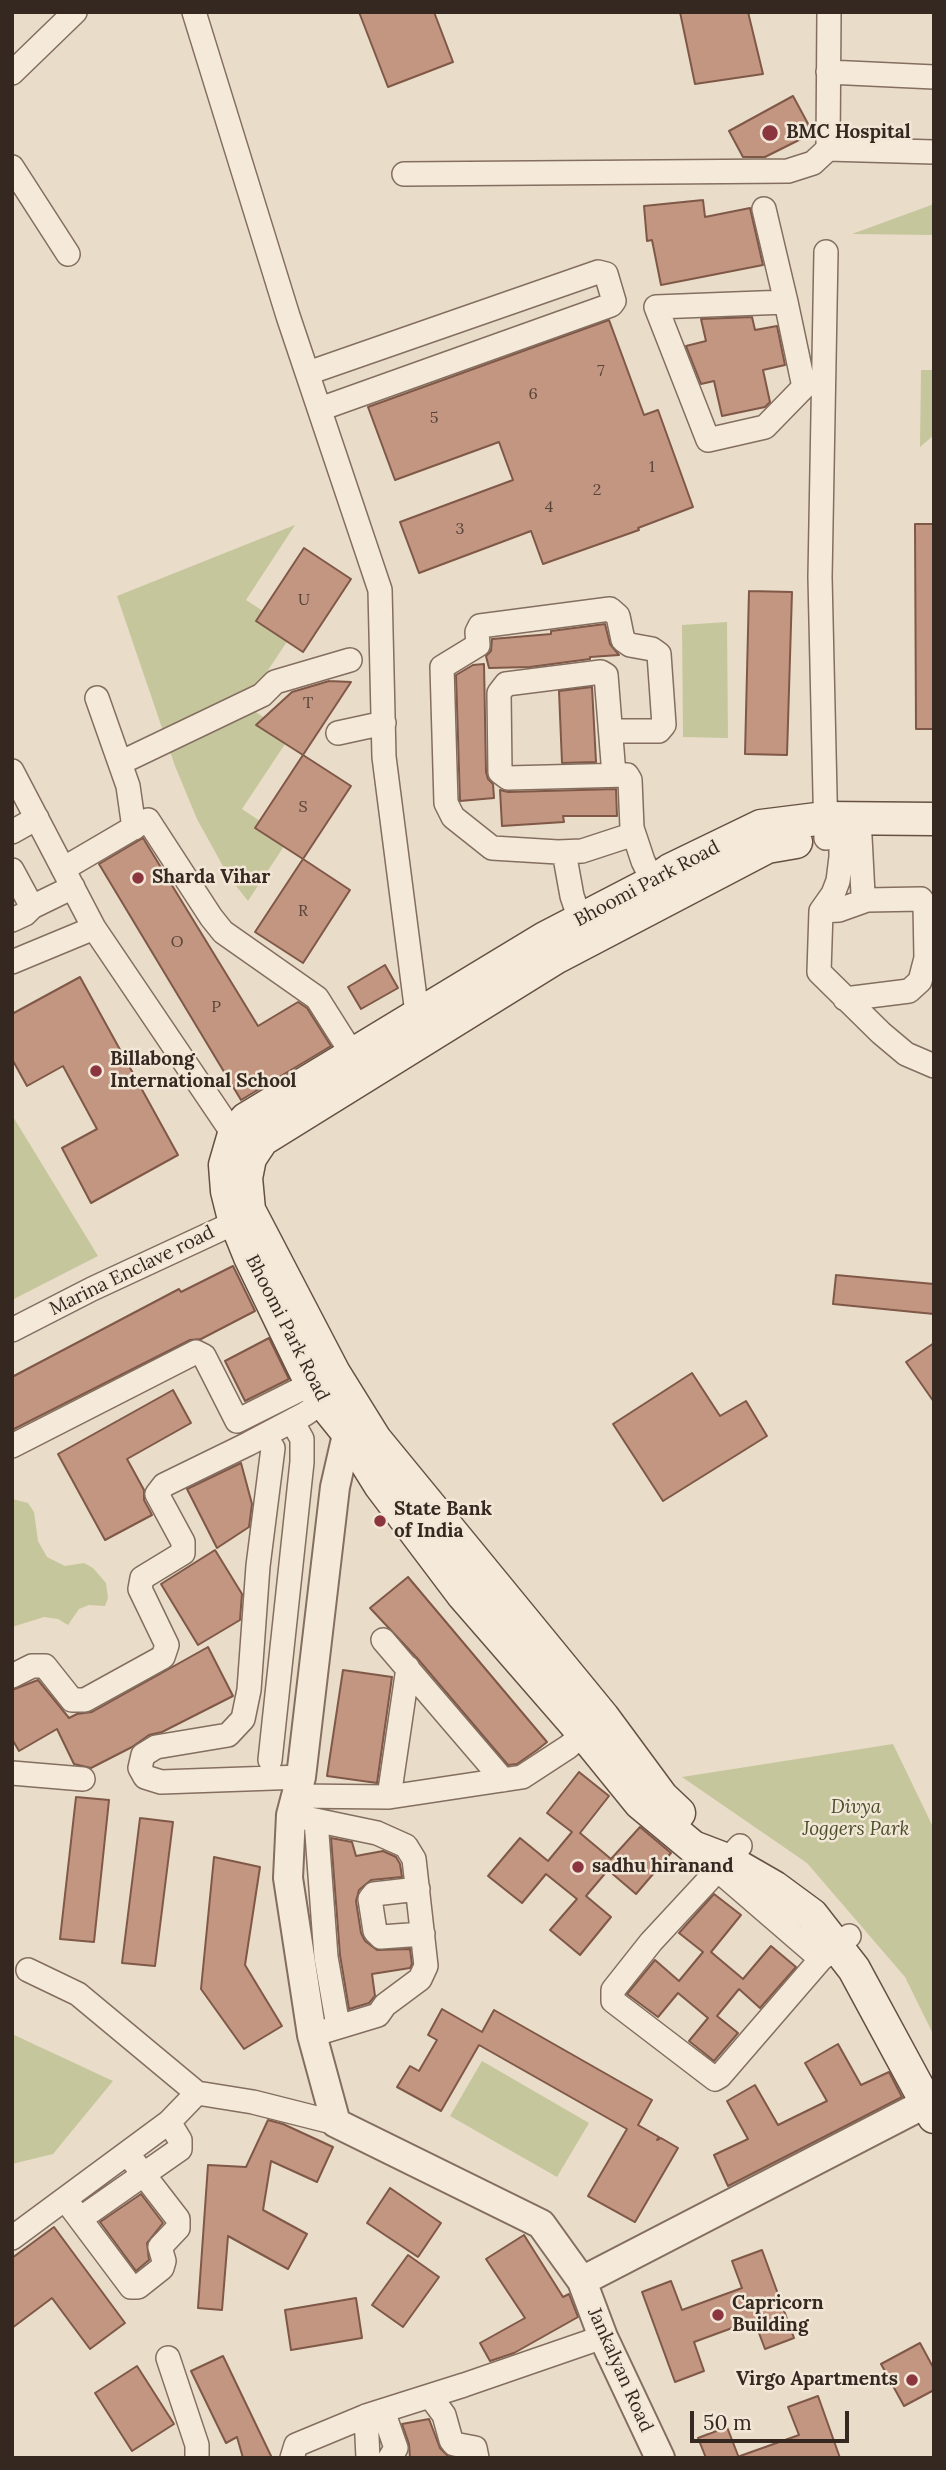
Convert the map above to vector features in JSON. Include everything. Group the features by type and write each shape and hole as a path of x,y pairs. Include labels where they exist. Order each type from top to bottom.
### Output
{"main road":[{"name":"Bhoomi Park Road","path":"242,1146 262,1140 419,1029 583,930 658,891 670,870 761,826 930,828"},
{"name":"Bhoomi Park Road","path":"419,1029 352,1055 246,1119 242,1146 225,1166 227,1191 246,1215 335,1397 375,1438 648,1795 662,1797 729,1859 815,1894 818,1910 835,1947 891,2022 932,2101"}],"street":[{"path":"12,73 75,12"},
{"path":"194,12 288,316 314,371 326,407 380,590 384,757 419,1029"},
{"path":"828,149 829,12"},
{"path":"828,72 934,77"},
{"path":"404,174 788,171 813,163 828,149 934,152"},
{"path":"12,167 68,254"},
{"path":"764,209 786,302 804,387 765,427 708,440 656,307 786,302"},
{"path":"826,252 820,577 842,827 838,881 821,911 819,972 906,1054 934,1066"},
{"path":"314,371 598,272 606,274 614,300 611,305 326,407"},
{"path":"795,347 825,349"},
{"path":"611,731 659,731 664,726 659,654 652,649 630,645 623,640 618,616 610,609 480,626 477,632 478,645 442,667 446,803 453,817 492,848 582,851 634,834"},
{"path":"120,763 262,695 275,682 350,660"},
{"path":"614,775 606,675 601,671 506,684 499,693 500,772 508,778 627,775 630,780 634,834 643,861 658,891"},
{"path":"97,698 128,786 211,917 223,932 317,998 352,1055"},
{"path":"338,733 384,723"},
{"path":"12,771 94,928 242,1146"},
{"path":"12,832 37,818"},
{"path":"12,920 25,914 68,878 148,820"},
{"path":"842,827 867,900"},
{"path":"564,852 583,930"},
{"path":"12,870 32,907"},
{"path":"821,911 839,910 867,900 921,899 925,905 926,958 920,981 909,991 845,999"},
{"path":"12,962 94,928"},
{"name":"Marina Enclave road","path":"12,1330 246,1215"},
{"path":"12,1446 196,1352 204,1356 248,1444"},
{"path":"12,1676 32,1666 45,1666 72,1700 85,1700 163,1657 167,1645 140,1589 142,1578 183,1553 183,1542 158,1494 164,1485 335,1397"},
{"path":"237,1421 335,1397"},
{"path":"28,1970 78,1994 197,2093 253,2102 336,2123 312,2035 288,1878 301,1794 335,1487 335,1397"},
{"path":"292,1421 302,1439 302,1462 266,1759 301,1794 406,1846 414,1858 426,1966 420,1979 385,2005 379,2015 312,2035"},
{"path":"273,1448 258,1566 249,1690 243,1719 228,1735 156,1747 143,1755 140,1768 145,1777 161,1782 301,1794 389,1797 522,1777 593,1725"},
{"path":"383,1640 503,1780"},
{"path":"389,1797 408,1668"},
{"path":"12,1773 83,1779"},
{"path":"301,1794 338,2026"},
{"path":"729,1859 835,1947 715,2079 613,2001 613,1990 651,1942 729,1859"},
{"path":"418,1889 374,1894 370,1899 375,1931 381,1937 423,1934"},
{"path":"12,2238 169,2122 197,2093"},
{"path":"582,2281 932,2101"},
{"path":"80,2219 180,2148 180,2140 169,2122"},
{"name":"Jankalyan Road","path":"336,2123 541,2224 582,2281 603,2337 660,2458"},
{"path":"65,2199 131,2287 138,2287 162,2268 164,2261 160,2247 178,2228 178,2219 127,2153"},
{"path":"127,2153 144,2174"},
{"path":"292,2458 296,2445 375,2413 603,2337"},
{"path":"168,2358 197,2445 197,2458"},
{"path":"430,2396 444,2415 454,2444 475,2448 477,2458"},
{"path":"368,2458 375,2413"},
{"path":"375,2413 396,2448 390,2458"}],"green space":[{"path":"934,204 934,235 852,234"},
{"path":"921,370 934,370 934,435 920,447"},
{"path":"295,525 246,600 294,631 245,705 291,735 242,809 288,840 248,901 229,877 197,819 175,766 117,596"},
{"path":"727,622 728,738 683,737 682,625"},
{"path":"12,1115 98,1256 12,1300"},
{"path":"12,1499 28,1503 34,1512 38,1541 47,1557 65,1566 84,1563 93,1568 106,1583 108,1598 105,1606 89,1605 79,1609 68,1625 58,1619 44,1617 12,1627"},
{"name":"Divya Joggers Park","path":"893,1744 934,1829 934,2036 905,1977 807,1863 682,1777"},
{"path":"12,2034 113,2081 53,2154 12,2164"},
{"path":"482,2061 589,2123 557,2177 450,2116"}],"building":[{"path":"359,12 434,12 453,62 388,87"},
{"path":"680,12 748,12 763,74 695,84"},
{"path":"793,96 813,133 765,157 743,157 729,131"},
{"path":"703,200 705,217 750,208 763,265 661,285 652,240 647,241 644,206"},
{"path":"752,317 755,330 777,326 785,365 763,370 770,402 765,407 722,416 714,381 701,384 686,346 706,341 701,319"},
{"path":"609,320 644,415 658,410 693,507 638,528 639,530 543,564 531,531 419,573 400,522 513,480 499,442 395,480 368,407"},
{"path":"915,524 934,524 934,729 916,729"},
{"path":"304,548 351,579 303,652 256,621"},
{"path":"749,591 792,592 787,755 745,754"},
{"path":"605,624 610,644 619,655 530,667 489,668 486,656 491,651 492,639 551,634 551,631"},
{"path":"484,664 486,772 493,784 494,798 460,801 456,675 473,665"},
{"path":"329,681 351,682 303,755 256,725 292,692"},
{"path":"592,687 596,762 562,763 559,691"},
{"path":"303,755 351,786 303,859 255,828"},
{"path":"616,789 617,816 563,816 564,822 502,826 500,790"},
{"path":"143,838 258,1026 298,1002 307,1008 331,1046 241,1100 99,864"},
{"path":"303,859 350,890 303,963 255,932"},
{"path":"385,965 398,988 361,1009 348,987"},
{"name":"Billabong International School","path":"80,977 178,1155 91,1203 62,1148 97,1129 63,1066 27,1086 12,1059 12,1014"},
{"path":"233,1266 255,1311 201,1339 190,1340 12,1430 12,1377 179,1289 181,1292"},
{"path":"836,1275 934,1284 934,1314 833,1304"},
{"path":"269,1338 289,1379 245,1401 225,1361"},
{"path":"934,1343 934,1402 906,1362"},
{"path":"692,1373 720,1416 746,1401 767,1436 663,1501 613,1424"},
{"path":"173,1390 191,1423 127,1459 144,1490 144,1500 152,1515 105,1540 58,1454"},
{"path":"241,1463 252,1504 249,1527 217,1548 187,1489"},
{"path":"215,1550 242,1594 240,1620 198,1645 161,1584"},
{"path":"408,1577 547,1742 517,1764 508,1765 417,1658 370,1608"},
{"path":"208,1647 233,1696 162,1732 149,1735 91,1768 74,1764 57,1729 19,1751 12,1739 12,1690 38,1680 69,1718 92,1712"},
{"path":"343,1670 392,1677 377,1783 327,1776"},
{"path":"579,1772 609,1796 580,1833 611,1859 640,1827 671,1853 636,1894 608,1870 586,1896 611,1917 580,1955 550,1930 577,1899 546,1874 522,1903 488,1876 520,1838 548,1861 572,1832 547,1813"},
{"path":"76,1797 109,1800 94,1942 60,1939"},
{"path":"140,1818 173,1822 155,1966 122,1963"},
{"path":"331,1838 352,1842 356,1856 383,1851 396,1857 402,1877 371,1880 359,1890 356,1901 361,1933 365,1941 377,1950 410,1949 412,1964 410,1968 372,1974 375,1996 369,2003 349,2009 340,1955"},
{"path":"214,1857 260,1867 245,1965 282,2026 244,2049 201,1989"},
{"path":"714,1894 741,1915 711,1952 743,1979 771,1946 796,1967 760,2008 739,1989 717,2016 738,2033 714,2061 689,2041 708,2018 678,1993 658,2017 627,1994 655,1960 679,1981 703,1952 679,1933"},
{"path":"442,2009 482,2032 494,2010 652,2100 638,2125 659,2137 657,2140 661,2138 678,2148 635,2222 588,2196 627,2129 479,2045 441,2111 397,2087 410,2066 419,2071 437,2040 428,2035"},
{"path":"838,2044 861,2085 889,2072 902,2097 728,2186 714,2155 748,2139 727,2101 755,2085 778,2125 827,2101 805,2063"},
{"path":"268,2120 333,2147 317,2182 271,2161 263,2210 307,2234 288,2269 228,2236 222,2310 198,2308 208,2165 246,2167"},
{"path":"390,2188 441,2223 418,2257 367,2223"},
{"path":"141,2194 163,2223 147,2243 149,2260 136,2271 100,2222"},
{"path":"54,2227 125,2323 90,2349 52,2298 12,2328 12,2258"},
{"path":"524,2235 563,2297 569,2294 578,2317 514,2353 490,2361 480,2343 525,2318 486,2259"},
{"name":"Capricorn Building","path":"762,2250 794,2338 765,2349 754,2320 694,2342 704,2371 675,2382 642,2292 671,2281 682,2310 742,2288 732,2261"},
{"path":"408,2255 439,2277 403,2327 372,2305"},
{"path":"356,2298 362,2338 291,2350 285,2310"},
{"name":"Virgo Apartments","path":"920,2343 934,2369 934,2390 904,2406 881,2364"},
{"path":"223,2356 272,2458 243,2458 237,2437 226,2443 191,2371"},
{"path":"137,2366 174,2424 132,2451 95,2393"},
{"path":"818,2396 840,2458 741,2458 740,2456 799,2435 788,2407"},
{"path":"429,2419 440,2448 450,2458 410,2458 409,2444 402,2424"},
{"path":"727,2427 739,2458 706,2458 698,2438"}],"place":[{"name":"BMC Hospital","path":"770,133"},
{"name":"Sharda Vihar","path":"138,878"},
{"name":"Billabong International School","path":"96,1071"},
{"name":"State Bank of India","path":"380,1521"},
{"name":"sadhu hiranand","path":"578,1867"},
{"name":"Capricorn Building","path":"718,2315"},
{"name":"Virgo Apartments","path":"912,2380"}]}
